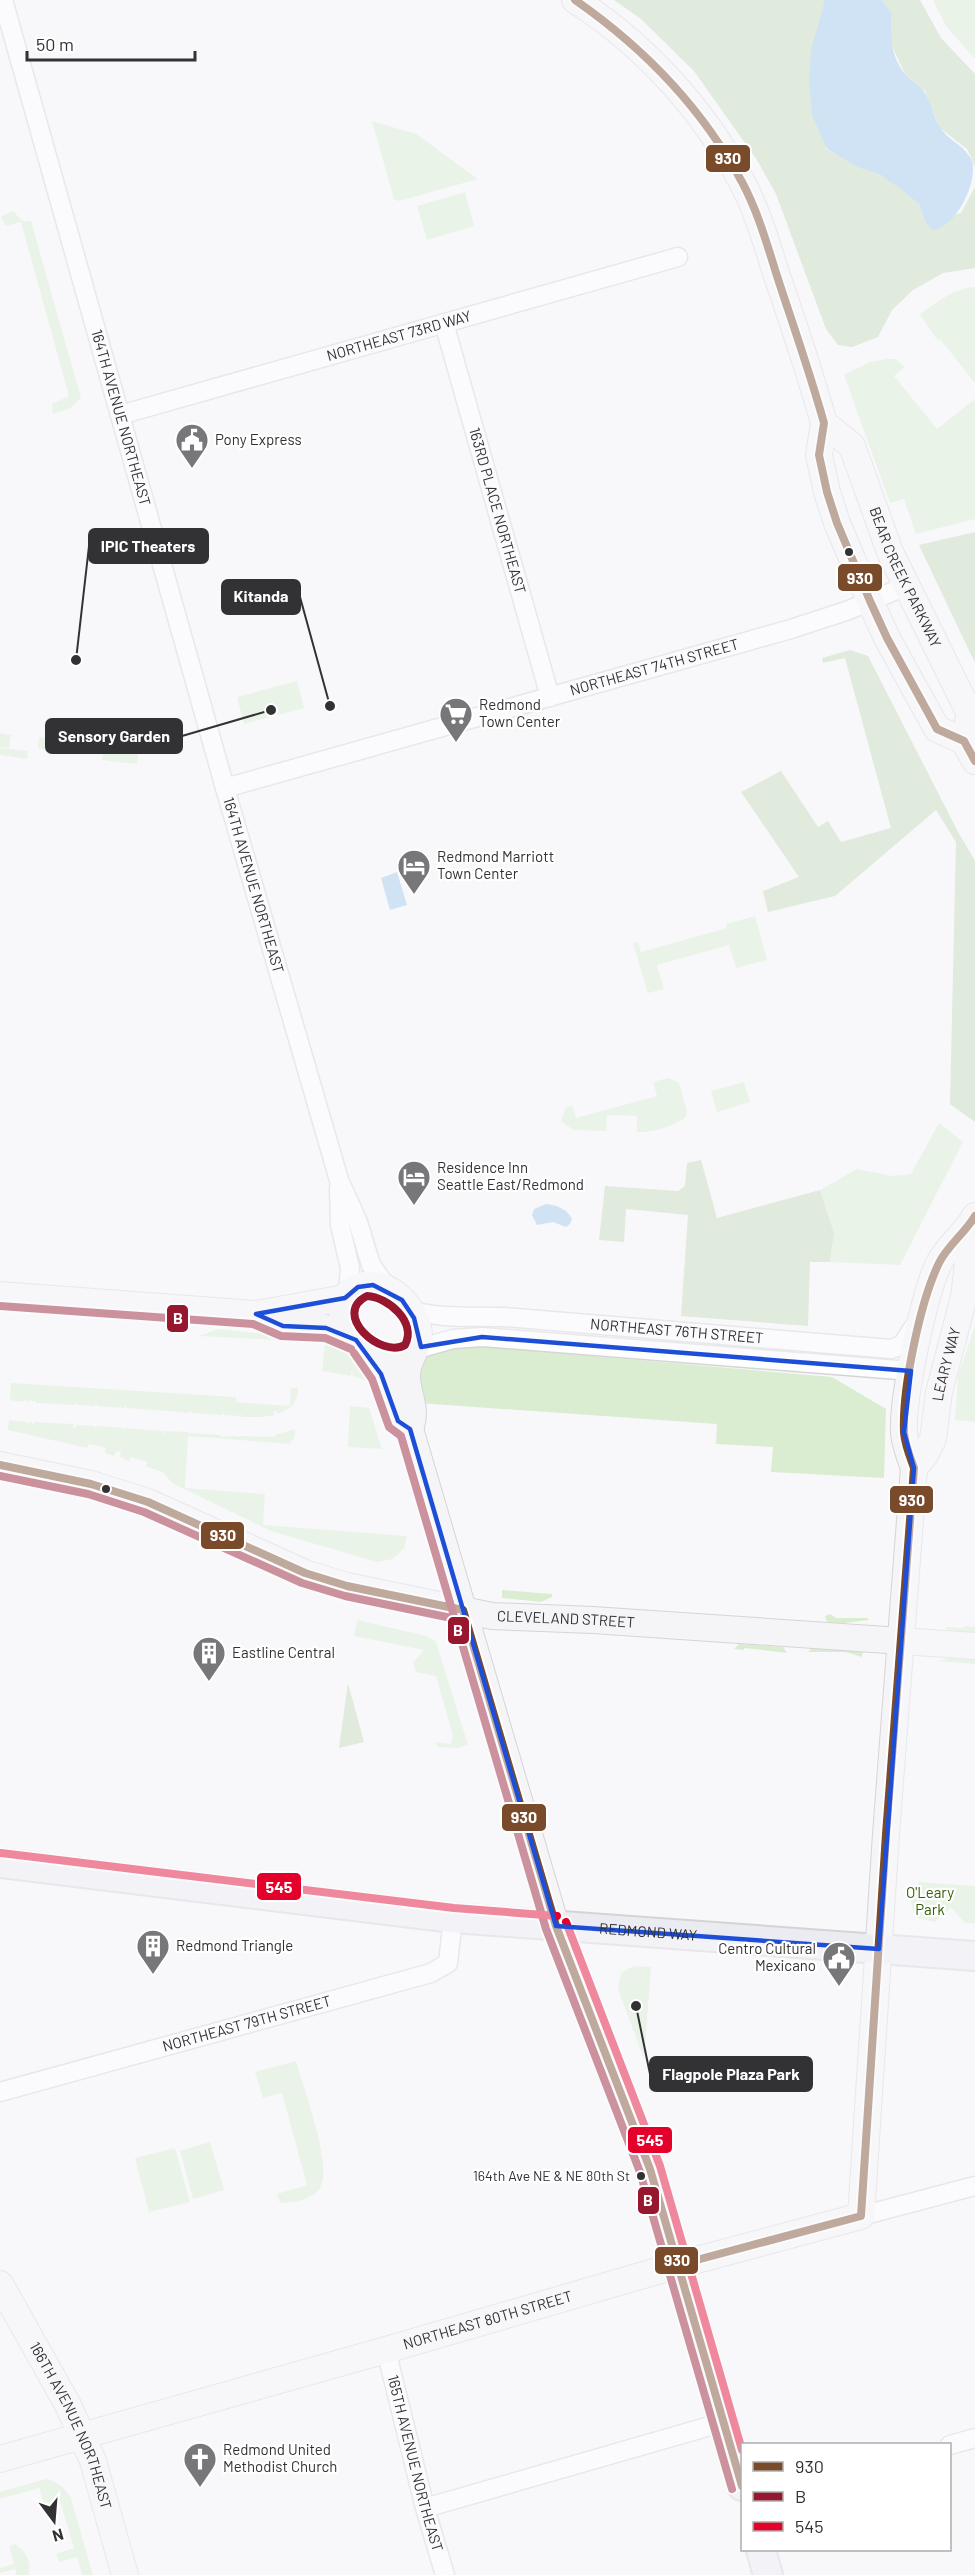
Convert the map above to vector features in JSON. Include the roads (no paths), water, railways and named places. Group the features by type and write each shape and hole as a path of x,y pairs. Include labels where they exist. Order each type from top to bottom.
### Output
{"main road":[{"name":"REDMOND WAY","path":"0,1863 453,1918 975,1956"},
{"path":"556,1926 640,2141 741,2482"},
{"path":"761,2551 768,2575"}],"street":[{"name":"164TH AVENUE NORTHEAST","path":"3,0 225,788 339,1180 358,1222 371,1265 388,1289"},
{"name":"BEAR CREEK PARKWAY","path":"575,0 645,53 707,127 742,183 761,227 824,423 819,455 837,523 870,601 937,729 970,751"},
{"name":"NORTHEAST 73RD WAY","path":"120,415 678,257"},
{"name":"163RD PLACE NORTHEAST","path":"444,323 550,697"},
{"name":"BEAR CREEK PARKWAY","path":"824,423 852,446 890,552 970,714 970,751"},
{"name":"NORTHEAST 74TH STREET","path":"225,788 791,629 870,601 906,585"},
{"name":"164TH AVENUE NORTHEAST","path":"339,1180 340,1225 350,1268 347,1296"},
{"name":"LEARY WAY","path":"914,1468 925,1455 933,1439 939,1392 964,1297 974,1218"},
{"name":"LEARY WAY","path":"861,2216 914,1468 904,1432 911,1371 933,1279 942,1257 974,1218"},
{"path":"911,1371 920,1370 929,1364 934,1356 953,1295 970,1261"},
{"path":"0,1295 256,1314 347,1296 365,1285 388,1289 402,1300 410,1310 419,1335 412,1352 407,1378 414,1416 410,1429 556,1926"},
{"path":"347,1296 342,1309 344,1320 381,1374 398,1420 410,1429"},
{"name":"NORTHEAST 76TH STREET","path":"410,1310 446,1316 504,1317 891,1349 902,1345 907,1340 925,1308"},
{"path":"256,1314 284,1326 326,1328 339,1331 382,1358 392,1360 407,1357 412,1352"},
{"name":"NORTHEAST 76TH STREET","path":"412,1352 453,1339 482,1337 911,1371"},
{"name":"CLEVELAND STREET","path":"0,1465 91,1484 148,1502 316,1577 348,1586 492,1616 593,1620 975,1646"},
{"name":"NORTHEAST 79TH STREET","path":"0,2092 431,1973 448,1963 453,1918"},
{"name":"NORTHEAST 80TH STREET","path":"0,2459 678,2265 975,2186"},
{"name":"166TH AVENUE NORTHEAST","path":"0,2284 68,2405 93,2461 125,2575"},
{"name":"165TH AVENUE NORTHEAST","path":"386,2350 425,2508 445,2575"},
{"path":"425,2508 724,2422"},
{"path":"951,2445 975,2438"}],"water":[{"path":"825,0 882,0 892,14 892,45 900,67 923,90 944,132 970,157 973,163 973,173 968,194 957,213 942,227 933,231 925,221 919,204 904,191 880,175 858,167 827,149 812,115 809,81 811,50"},
{"path":"397,872 407,905 390,910 381,878"},
{"path":"546,1204 564,1210 572,1219 570,1224 566,1227 553,1222 537,1225 532,1215 534,1209"}],"place":[{"name":"Pony Express","path":"192,469"},
{"name":"IPIC Theaters","path":"76,660"},
{"name":"Kitanda","path":"330,706"},
{"name":"Sensory Garden","path":"271,710"},
{"name":"Redmond Town Center","path":"456,743"},
{"name":"Redmond Marriott Town Center","path":"414,895"},
{"name":"Residence Inn Seattle East/Redmond","path":"414,1206"},
{"name":"Eastline Central","path":"209,1682"},
{"name":"Redmond Triangle","path":"153,1975"},
{"name":"Centro Cultural Mexicano","path":"839,1987"},
{"name":"Flagpole Plaza Park","path":"636,2006"},
{"name":"164th Ave NE & NE 80th St","path":"641,2176"},
{"name":"Redmond United Methodist Church","path":"200,2488"}],"park label":[{"name":"O'Leary Park","path":"930,1902"}]}
